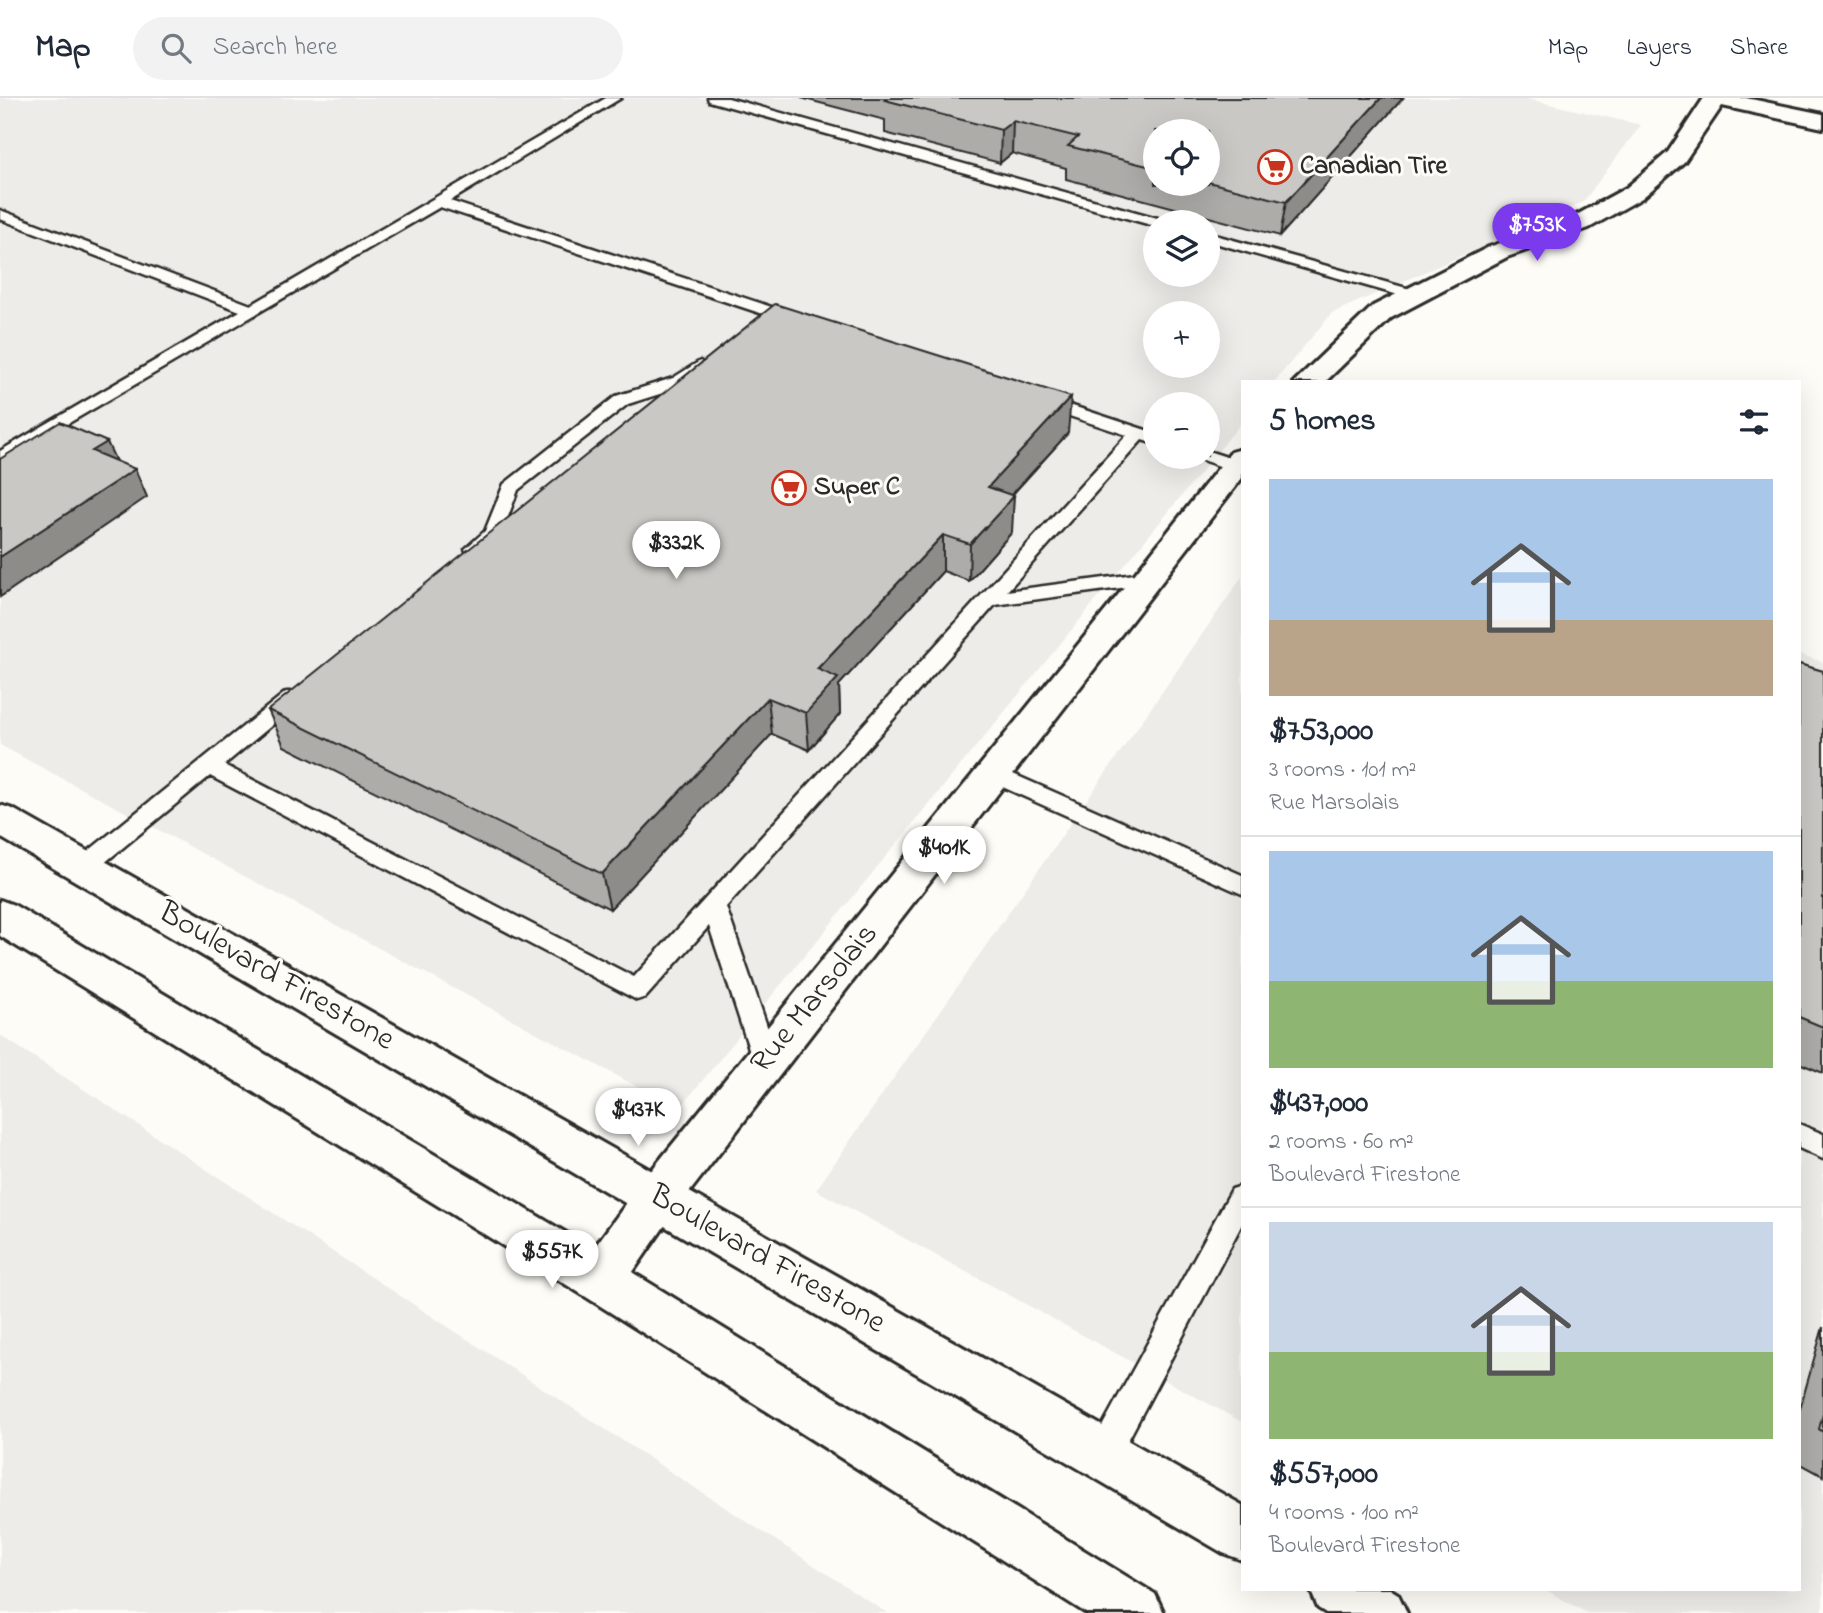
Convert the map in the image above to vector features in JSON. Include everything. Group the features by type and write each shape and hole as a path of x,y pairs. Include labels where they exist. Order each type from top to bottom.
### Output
{"street":[{"path":"1310,380 1382,312 1498,252 1580,223 1634,193 1676,156 1716,98 1823,121"},
{"name":"Rue Marsolais","path":"600,1279 658,1197 1150,578 1229,460"},
{"name":"Boulevard Firestone","path":"0,819 1241,1533"},
{"path":"0,916 600,1279 1136,1613"},
{"path":"1340,1591 1379,1613"}],"lane":[{"path":"580,98 609,101"},
{"path":"714,98 1143,218"},
{"path":"0,458 609,101"},
{"path":"436,201 809,324"},
{"path":"0,214 251,310"},
{"path":"1220,240 1416,295"},
{"path":"751,324 768,311"},
{"path":"456,564 493,534 510,488 622,400 679,382 711,356"},
{"path":"1029,397 1143,435"},
{"path":"208,766 637,990 988,600 1143,440"},
{"path":"988,600 1150,578"},
{"path":"84,867 312,682"},
{"path":"995,774 1241,885"},
{"path":"713,904 766,1061"},
{"path":"1801,1137 1823,1147"},
{"path":"1104,1454 1241,1200"}],"shaded area":[{"path":"0,98 1523,98 1641,125 1583,202 1332,313 1276,380 1241,380 1241,423 1220,449 1220,392 1143,392 1143,469 1203,469 679,1109 0,745"},
{"path":"1241,578 1241,1421 816,1190"},
{"path":"1801,655 1823,662 1823,1613 1587,1613 1548,1591 1801,1591"},
{"path":"0,1035 887,1613 0,1613"}],"building":[{"path":"1381,98 1286,202 1220,185 1220,119 1143,119 1143,165 1068,146 1078,137 1013,121 1001,130 885,100"},
{"path":"775,304 1071,397 988,487 1014,496 970,544 943,535 817,669 838,678 806,713 768,698 602,874 268,710"},
{"path":"60,422 107,442 92,451 135,469 0,557 0,459"},
{"path":"1801,665 1823,671 1823,1027 1801,1018"},
{"path":"1823,1414 1823,1432 1819,1429"}],"place":[{"name":"Canadian Tire","path":"1275,167"},
{"name":"Super C","path":"789,488"}]}
